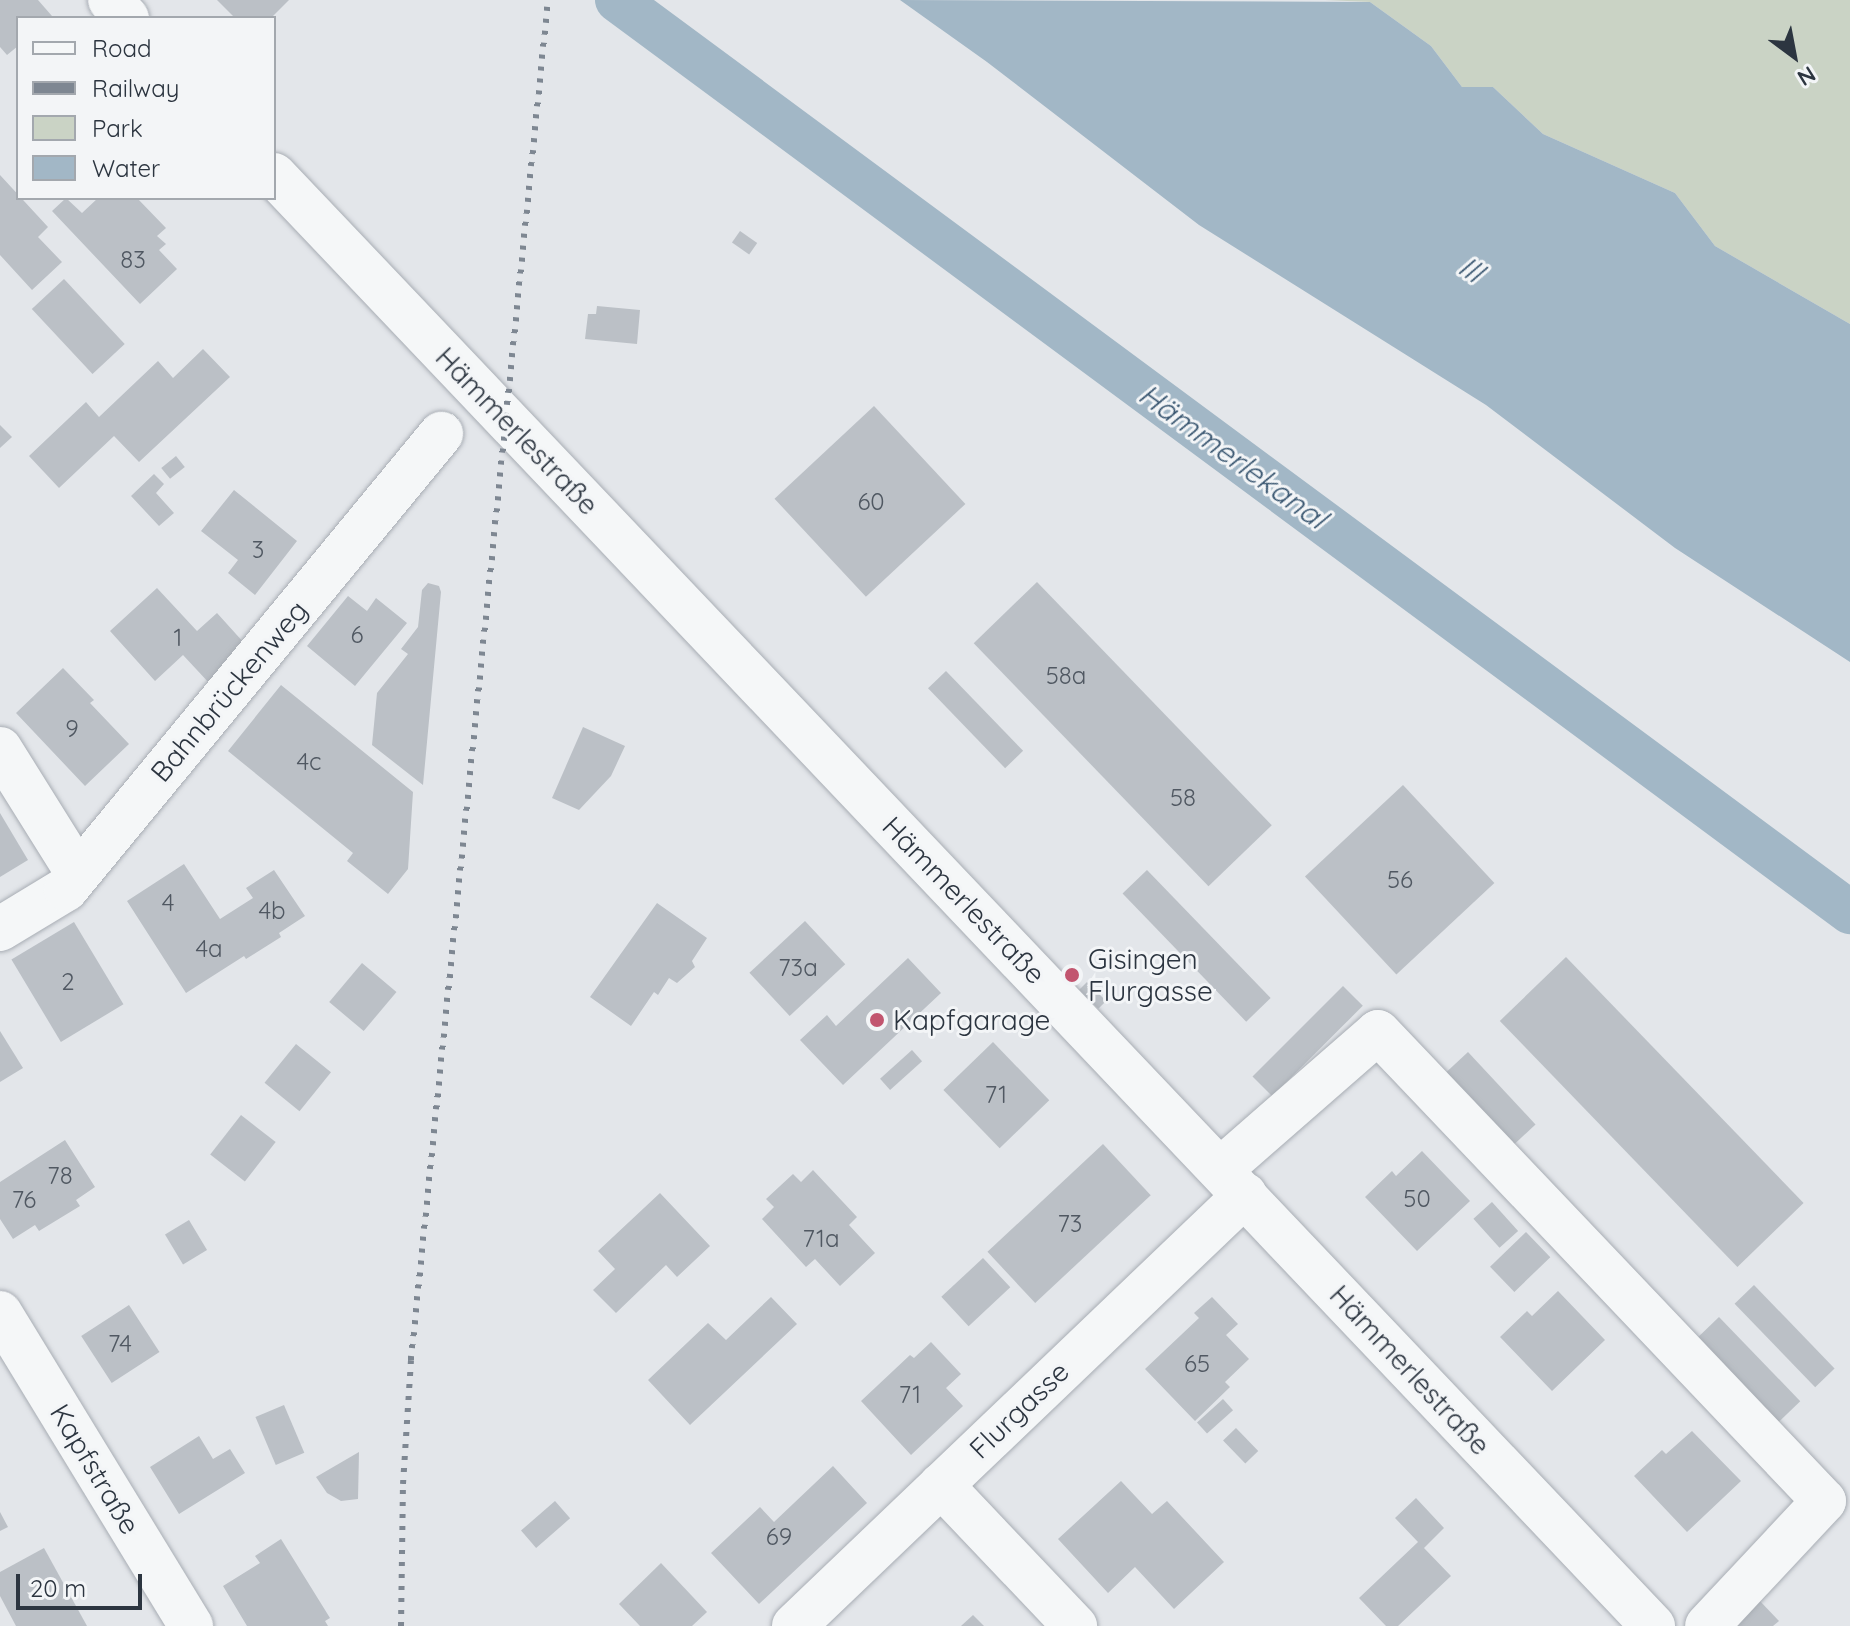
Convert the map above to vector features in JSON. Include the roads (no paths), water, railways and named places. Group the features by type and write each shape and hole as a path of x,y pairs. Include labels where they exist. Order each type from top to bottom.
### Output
{"street":[{"path":"110,0 125,16"},
{"name":"Hämmerlestraße","path":"276,177 1653,1626"},
{"name":"Bahnbrückenweg","path":"0,929 66,889 441,434"},
{"path":"0,749 78,874"},
{"name":"Flurgasse","path":"794,1626 941,1485 1378,1032 1824,1501 1707,1626"},
{"name":"Kapfstraße","path":"0,1313 191,1626"},
{"path":"941,1485 1075,1626"}],"water":[{"name":"Ill","path":"900,0 1370,2 1431,46 1462,87 1493,87 1543,134 1675,193 1715,246 1850,324 1850,662 1675,548 1486,405 1199,225 987,62"}],"waterway":[{"name":"Hämmerlekanal","path":"617,0 1850,912"}],"railway":[{"path":"401,1626 403,1484 411,1360 548,0"}],"place":[{"name":"Gisingen Flurgasse","path":"1072,975"},
{"name":"Kapfgarage","path":"877,1020"}]}
